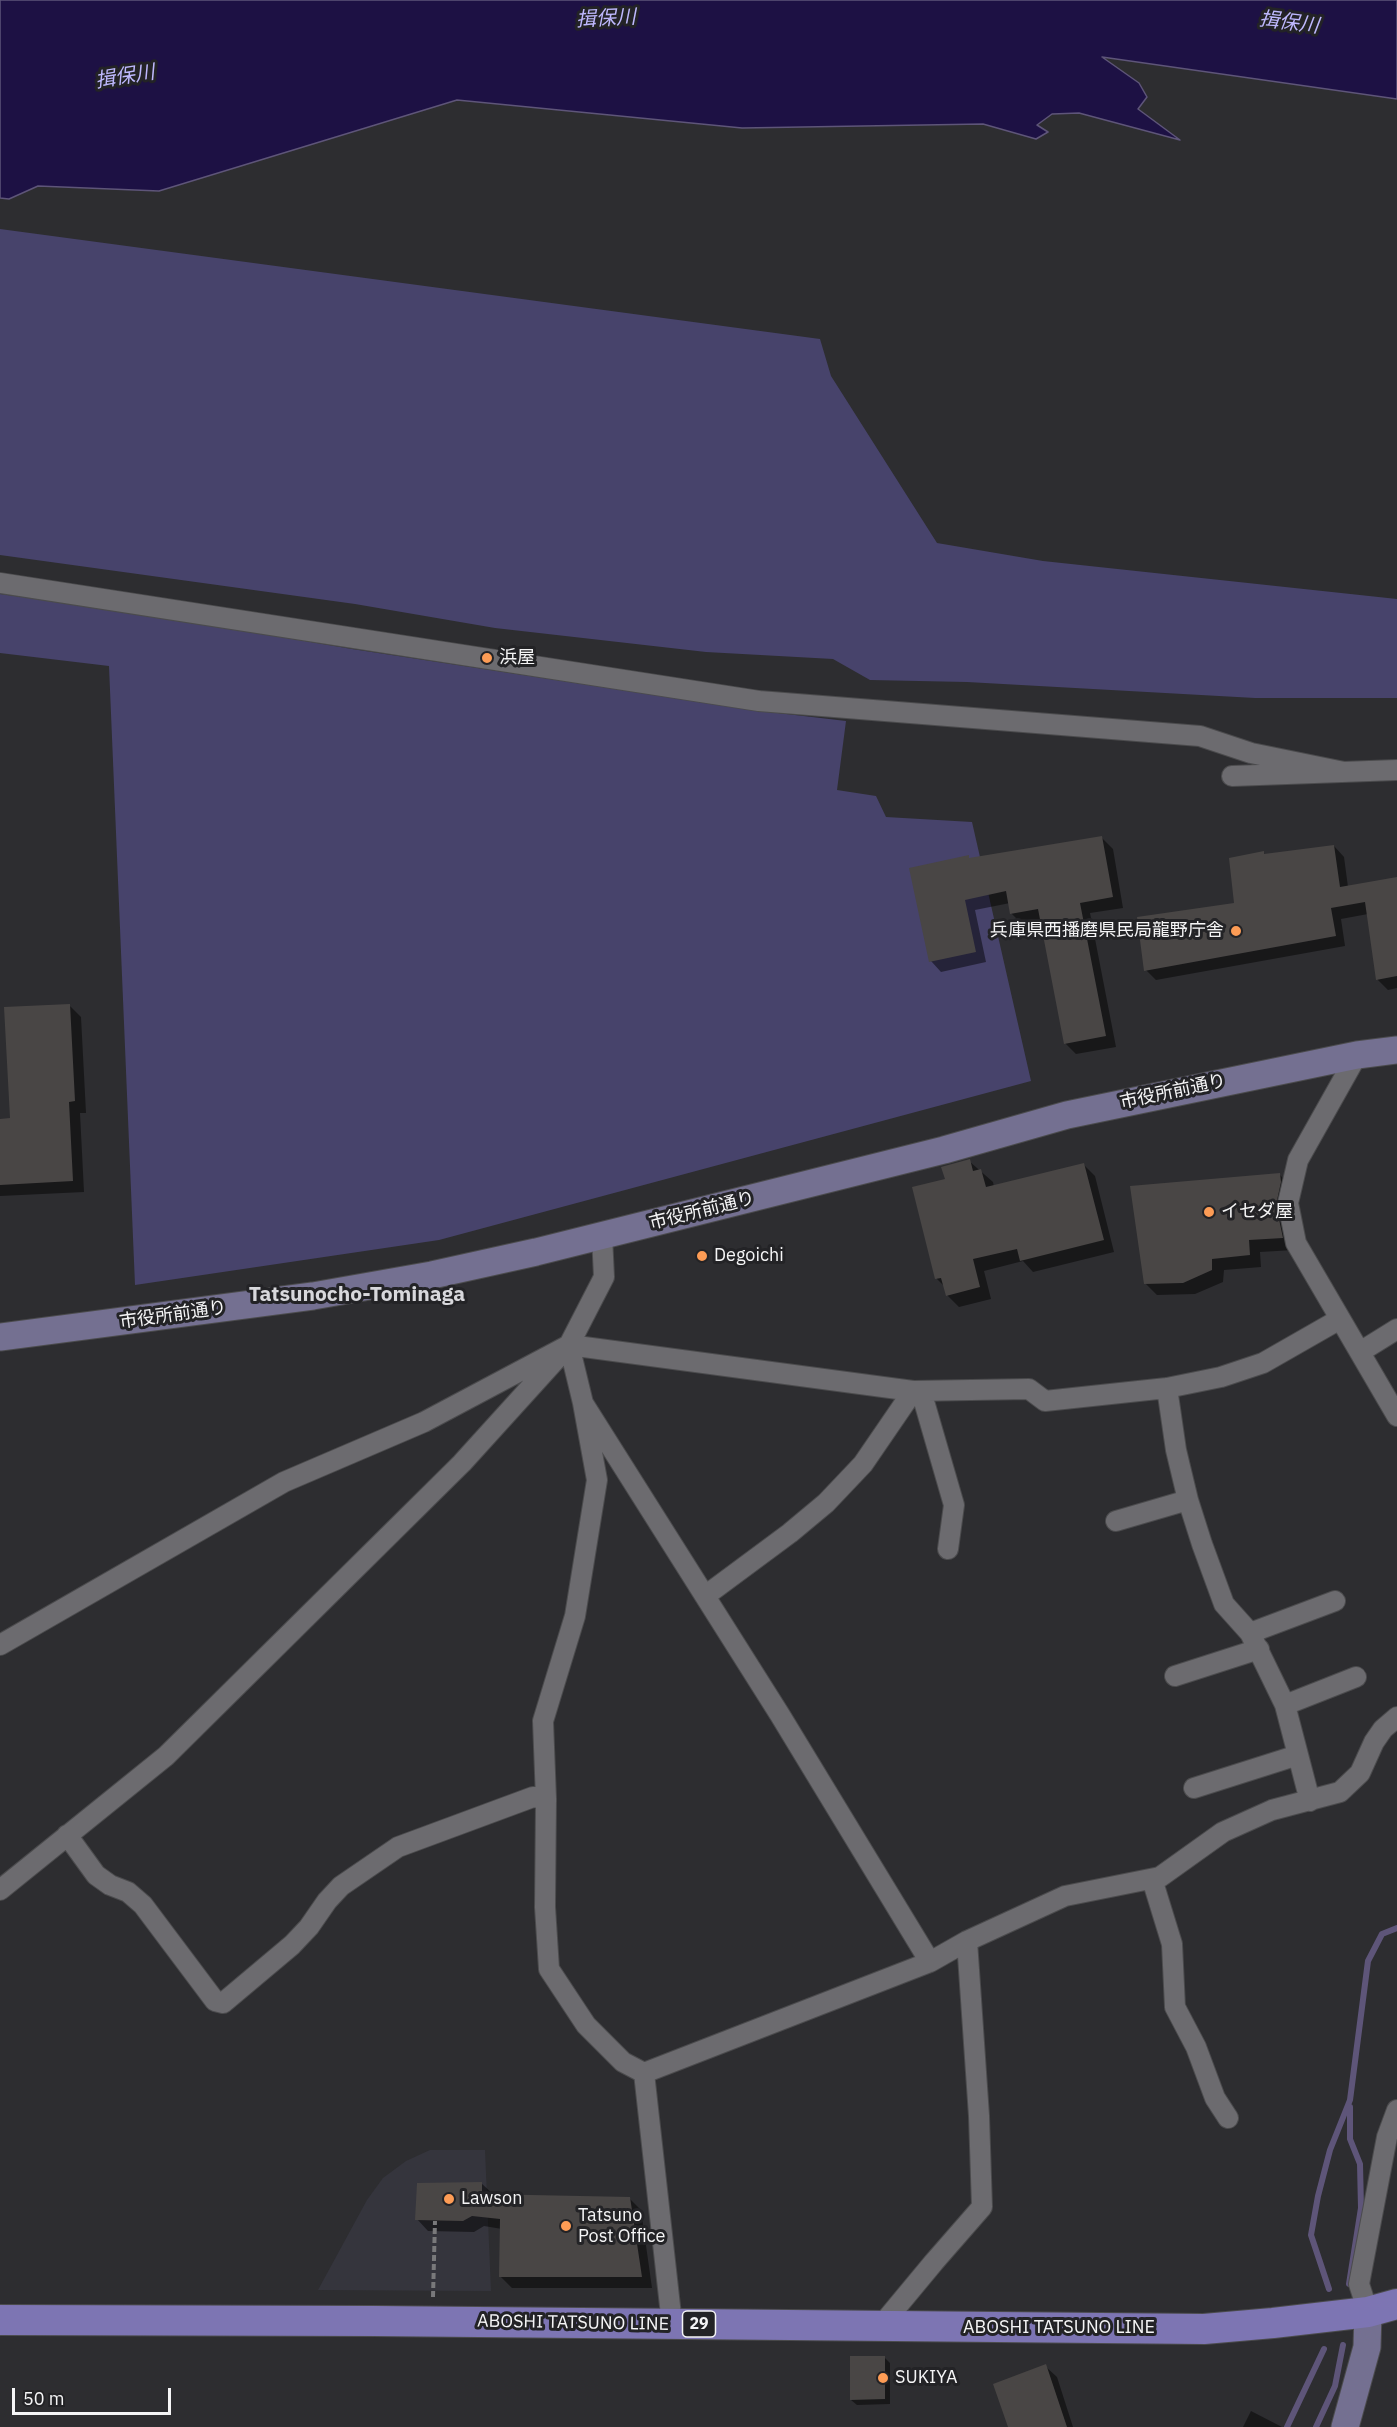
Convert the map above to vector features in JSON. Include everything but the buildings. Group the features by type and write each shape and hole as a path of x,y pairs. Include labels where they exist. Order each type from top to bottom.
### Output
{"main road":[{"name":"ABOSHI TATSUNO LINE","path":"0,2320 1204,2329 1368,2312 1397,2304"}],"street":[{"path":"0,583 759,700 1200,736 1251,753 1344,772"},
{"path":"1232,776 1397,770"},
{"name":"市役所前通り","path":"0,1337 120,1323 324,1294 432,1275 602,1236 944,1150 1067,1115 1357,1055 1397,1050"},
{"path":"1357,1055 1298,1160 1288,1203 1296,1243 1397,1416"},
{"path":"0,1890 166,1756 462,1463 569,1345 604,1277 602,1236"},
{"path":"0,1645 284,1482 424,1422 569,1345 917,1391 1029,1389 1045,1401 1167,1388 1221,1377 1263,1363 1340,1318"},
{"path":"1360,1352 1397,1329"},
{"path":"569,1345 583,1403 597,1480 574,1616 543,1721 549,1969 586,2025 623,2062 644,2073 930,1962 967,1941 1065,1896 1160,1877 1223,1832 1272,1810 1340,1792 1360,1773 1374,1742 1383,1729 1397,1717"},
{"path":"1167,1388 1176,1450 1188,1500 1224,1604 1254,1641 1285,1705 1310,1801"},
{"path":"917,1391 954,1505 948,1549"},
{"path":"705,1596 790,1533 826,1503 863,1464 917,1391"},
{"path":"583,1403 705,1596 930,1962"},
{"path":"1116,1521 1188,1500"},
{"path":"1175,1677 1335,1601"},
{"path":"1285,1705 1356,1677"},
{"path":"1194,1788 1298,1755"},
{"path":"67,1835 96,1875 110,1885 128,1892 143,1905 215,2001 223,2003 292,1945 341,1886 398,1847 532,1797 546,1799"},
{"path":"1152,1879 1172,1944 1175,2007 1196,2047 1215,2098 1228,2118"},
{"path":"880,2327 982,2207 979,2116 967,1941"},
{"path":"644,2073 672,2324"},
{"path":"1345,2427 1367,2347 1368,2312 1359,2284 1387,2137 1397,2110"}],"path":[{"path":"433,2298 435,2221"}],"shaded area":[{"path":"0,229 820,339 831,376 937,543 1043,561 1397,599 1397,698 1255,698 967,682 870,680 833,659 706,652 495,628 355,604 0,555"},
{"path":"0,594 129,611 352,649 761,711 846,721 837,790 876,796 886,817 972,822 1031,1081 439,1240 135,1285 109,666 0,653"},
{"path":"430,2150 485,2150 491,2291 318,2290 367,2200 383,2178 406,2161"}],"water":[{"name":"揖保川","path":"0,0 1397,0 1397,99 1102,57 1139,83 1147,97 1138,109 1180,140 1079,113 1052,114 1037,125 1048,132 1036,139 983,124 742,128 457,100 159,191 38,186 9,199 0,198"}],"waterway":[{"path":"1329,2289 1311,2235 1318,2196 1330,2150 1350,2100 1368,1961 1382,1934 1397,1928"},
{"path":"1349,2284 1361,2208 1360,2164 1350,2139 1350,2107"},
{"path":"1316,2427 1335,2386 1343,2345"},
{"path":"1287,2427 1324,2349"}],"place":[{"name":"浜屋","path":"487,658"},
{"name":"兵庫県西播磨県民局龍野庁舎","path":"1236,931"},
{"name":"イセダ屋","path":"1209,1212"},
{"name":"Degoichi","path":"702,1256"},
{"name":"Lawson","path":"449,2199"},
{"name":"Tatsuno Post Office","path":"566,2226"},
{"name":"SUKIYA","path":"883,2378"}],"district":[{"name":"Tatsunocho-Tominaga","path":"357,1295"}]}
